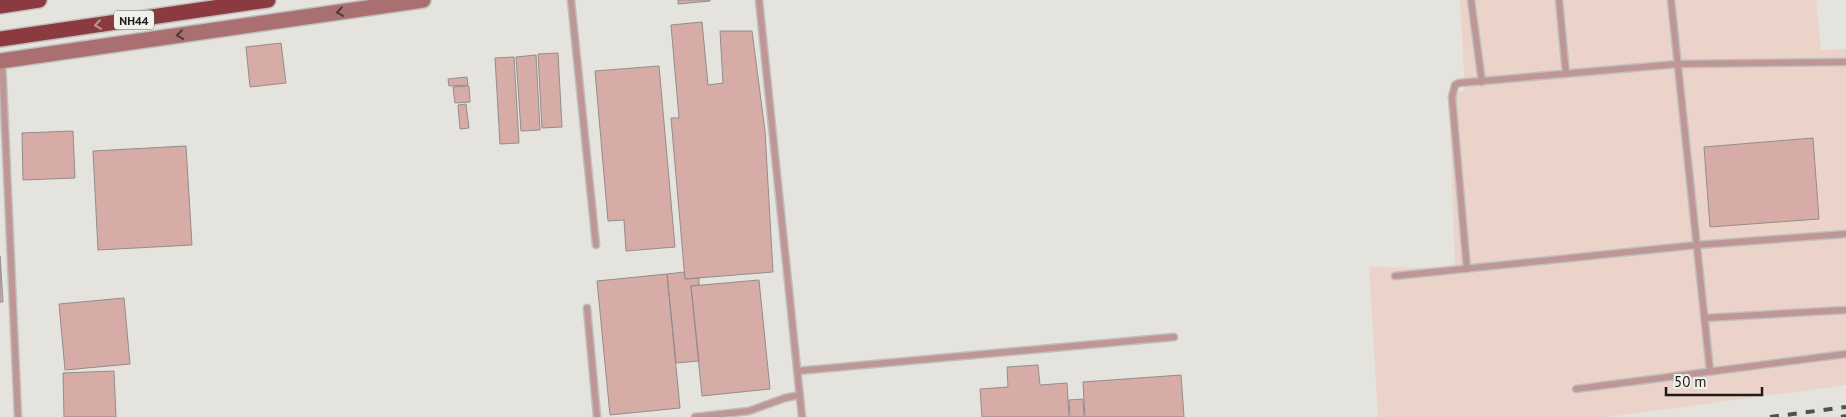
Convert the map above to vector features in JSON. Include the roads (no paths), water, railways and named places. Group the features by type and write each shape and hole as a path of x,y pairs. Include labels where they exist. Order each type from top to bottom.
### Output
{"highway":[{"path":"0,6 39,0"},
{"name":"NH44","path":"0,39 268,0"}],"main road":[{"path":"1,61 423,0"}],"lane":[{"path":"571,0 596,245"},
{"path":"759,0 802,417"},
{"path":"1471,0 1482,82"},
{"path":"1559,0 1566,74"},
{"path":"1671,0 1710,371"},
{"path":"1,61 18,417"},
{"path":"1467,269 1452,97 1455,85 1459,83 1678,64 1846,62"},
{"path":"1395,276 1697,245 1846,234"},
{"path":"587,308 597,417"},
{"path":"1705,318 1846,310"},
{"path":"797,371 1174,337"},
{"path":"1576,389 1846,354"},
{"path":"695,417 750,411 785,398 800,395"}],"railway":[{"path":"1770,417 1846,407"},
{"path":"1841,417 1846,416"}]}
